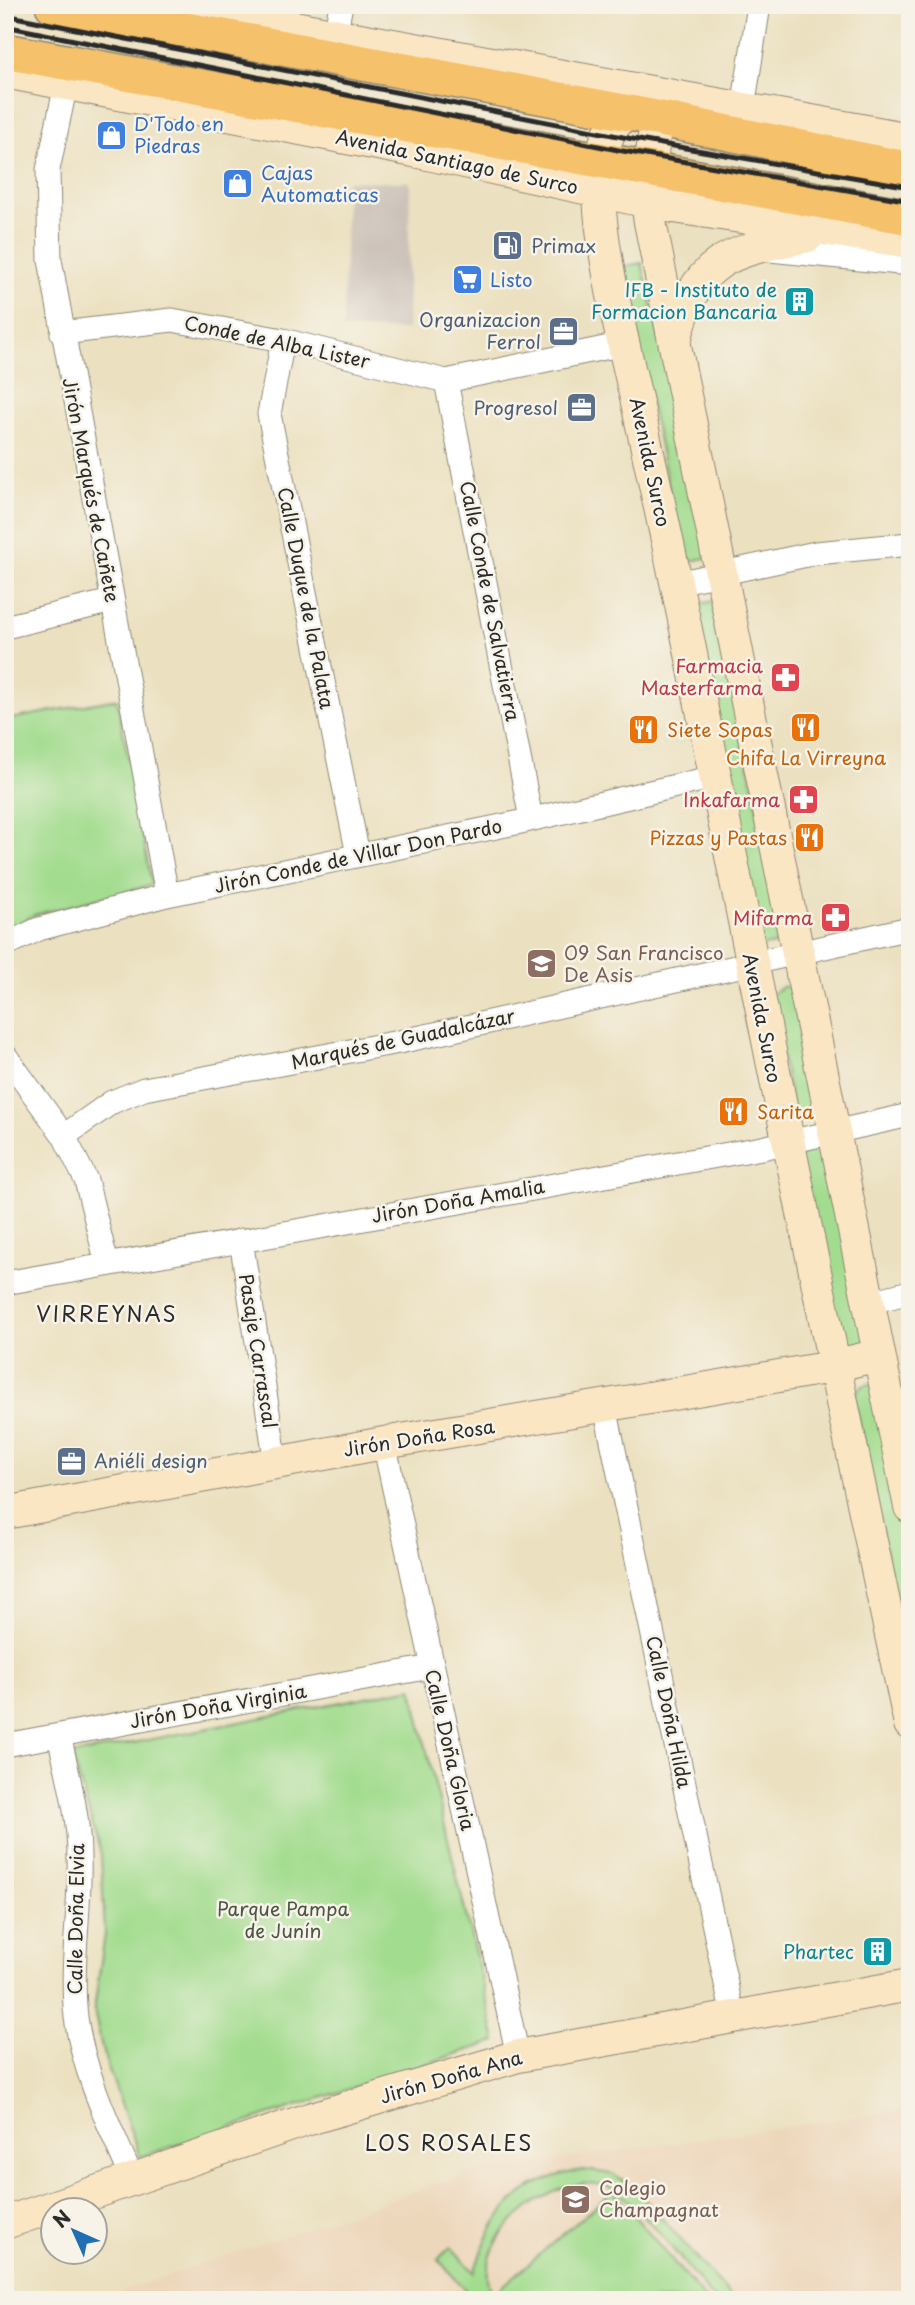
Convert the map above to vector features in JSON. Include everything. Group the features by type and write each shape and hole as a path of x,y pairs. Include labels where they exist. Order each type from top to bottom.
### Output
{"main road":[{"path":"53,5 642,115 910,170"},
{"path":"173,5 338,20 446,78"},
{"path":"134,74 143,22"},
{"path":"379,43 910,139"},
{"name":"Avenida Santiago de Surco","path":"5,51 134,74 648,186 827,232 910,242"},
{"name":"Avenida Santiago de Surco","path":"5,72 414,150 600,177"},
{"path":"642,115 648,186 673,345 723,573 799,951 832,1131 910,1507"},
{"name":"Avenida Surco","path":"642,115 616,120 608,132 600,177 607,257 677,583 833,1365 910,1724"},
{"name":"Avenida Santiago de Surco","path":"648,186 910,217"},
{"path":"673,345 684,307 695,286 719,263 751,248 827,232"},
{"name":"Jirón Doña Rosa","path":"5,1513 384,1443 606,1407 879,1355"},
{"name":"Jirón Doña Ana","path":"5,2222 309,2119 518,2056 910,1985"}],"street":[{"path":"743,108 759,5"},
{"name":"Jirón Marqués de Cañete","path":"66,84 48,170 50,260 61,333 167,895"},
{"path":"751,248 910,264"},
{"name":"Conde de Alba Lister","path":"61,333 172,320 283,340 447,382"},
{"name":"Calle Duque de la Palata","path":"283,340 269,414 358,855"},
{"path":"447,382 624,344"},
{"name":"Calle Conde de Salvatierra","path":"447,382 531,819"},
{"path":"677,583 816,553 910,544"},
{"path":"5,627 112,601"},
{"name":"Jirón Conde de Villar Don Pardo","path":"5,945 39,929 167,895 531,819 715,777"},
{"name":"Marqués de Guadalcázar","path":"64,1136 112,1102 144,1089 399,1042 712,970 730,969 751,961 910,928"},
{"path":"5,1055 64,1136 86,1180 107,1264"},
{"name":"Jirón Doña Amalia","path":"5,1283 787,1142 910,1115"},
{"name":"Pasaje Carrascal","path":"241,1240 276,1463"},
{"path":"867,1303 910,1292"},
{"name":"Calle Doña Hilda","path":"606,1407 733,2017"},
{"name":"Calle Doña Gloria","path":"384,1443 518,2056"},
{"name":"Jirón Doña Virginia","path":"5,1745 431,1667"},
{"name":"Calle Doña Elvia","path":"59,1735 78,1833 79,1894 73,1985 80,2041 110,2128 132,2178"}],"shaded area":[{"path":"347,181 410,182 407,330 343,329"},
{"name":"Colegio Champagnat","path":"910,2109 910,2300 96,2300 469,2173"}],"green space":[{"path":"642,263 711,557 685,562 621,267"},
{"path":"714,601 786,942 758,947 689,606"},
{"path":"117,699 152,885 34,915 5,931 5,720"},
{"path":"783,986 790,988 821,1109 809,1117 794,1115 769,996"},
{"path":"818,1145 829,1149 868,1337 861,1348 848,1350 839,1345 798,1157"},
{"path":"869,1384 879,1391 910,1549 910,1672 854,1396 860,1387"},
{"name":"Parque Pampa de Junín","path":"412,1688 496,2041 140,2157 103,2053 94,2010 105,1934 101,1854 72,1755"},
{"path":"584,2170 612,2174 636,2189 734,2300 714,2300 648,2220 620,2194 608,2187 587,2184 563,2188 539,2200 518,2216 501,2236 490,2257 488,2279 497,2300 474,2300 438,2259 451,2247 474,2272 490,2232 512,2202 542,2181"},
{"path":"613,2191 706,2300 503,2300 496,2292"}],"railway":[{"path":"5,15 633,139 910,187"},
{"path":"5,26 623,151 910,201"}],"place":[{"name":"D'Todo en Piedras","path":"111,135"},
{"name":"Cajas Automaticas","path":"238,184"},
{"name":"Primax","path":"508,246"},
{"name":"Listo","path":"467,280"},
{"name":"IFB - Instituto de Formacion Bancaria","path":"800,301"},
{"name":"Organizacion Ferrol","path":"564,331"},
{"name":"Progresol","path":"581,408"},
{"name":"Farmacia Masterfarma","path":"786,677"},
{"name":"Chifa La Virreyna","path":"806,727"},
{"name":"Siete Sopas","path":"644,730"},
{"name":"Inkafarma","path":"803,800"},
{"name":"Pizzas y Pastas","path":"810,838"},
{"name":"Mifarma","path":"836,918"},
{"name":"09 San Francisco De Asis","path":"541,964"},
{"name":"Sarita","path":"734,1112"},
{"name":"Aniéli design","path":"71,1461"},
{"name":"Phartec","path":"877,1952"},
{"name":"Colegio Champagnat","path":"576,2199"}],"district":[{"name":"VIRREYNAS","path":"107,1315"},
{"name":"LOS ROSALES","path":"449,2144"}]}
